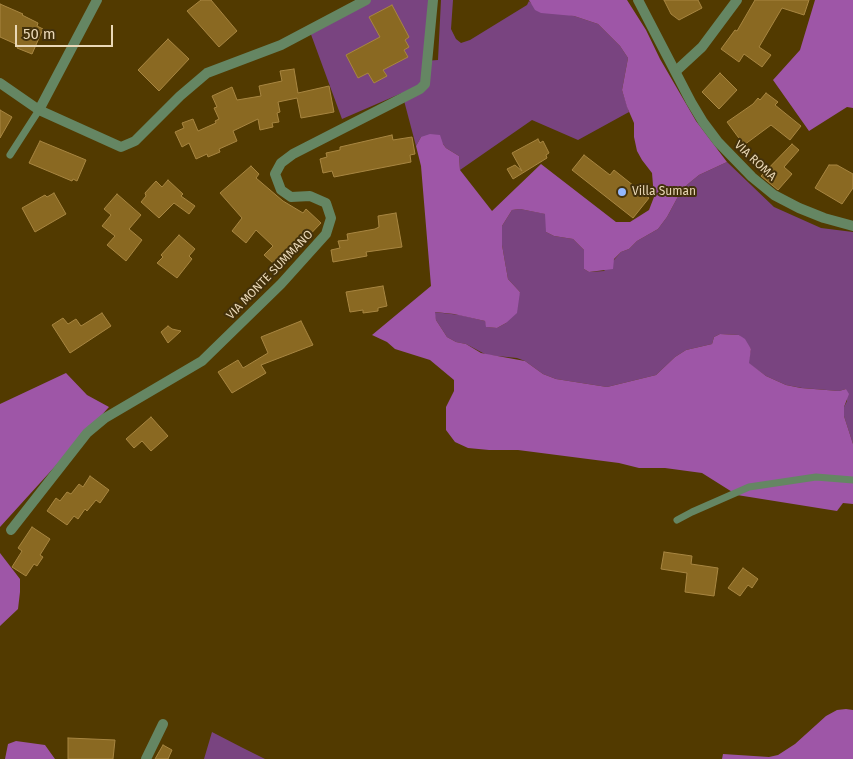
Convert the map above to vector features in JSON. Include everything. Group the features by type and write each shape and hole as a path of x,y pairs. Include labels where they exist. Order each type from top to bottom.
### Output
{"street":[{"path":"39,110 97,0"},
{"path":"0,83 39,110 121,147 135,141 180,96 207,73 281,45 366,0"},
{"name":"VIA MONTE SUMMANO","path":"11,530 87,433 105,418 202,361 281,284 326,234 331,218 326,203 310,196 291,197 281,190 275,174 281,163 293,154 420,90 425,84 433,0"},
{"name":"VIA ROMA","path":"638,0 703,122 718,142 752,177 774,195 798,208 853,226"},
{"path":"676,71 702,47 736,0"},
{"path":"146,759 163,724"}],"lane":[{"path":"10,155 39,110"},
{"path":"677,520 749,487 816,477 853,480"}],"shaded area":[{"path":"366,0 431,0 424,61 438,60 441,0 453,0 451,29 456,39 461,43 470,40 527,5 529,1 535,7 598,24 620,46 628,58 622,90 629,112 578,140 532,120 460,170 459,156 443,144 421,137 416,146 402,93 342,119 309,29"},
{"path":"529,0 627,0 646,30 660,59 696,121 727,162 699,175 688,184 681,191 658,229 637,241 629,249 621,252 614,259 613,269 589,272 584,269 584,250 573,239 554,236 546,232 545,214 520,209 512,210 502,226 502,245 508,279 520,292 517,313 497,328 486,327 485,321 454,314 435,312 436,320 447,337 456,342 466,344 481,353 525,361 543,374 556,379 607,387 656,375 675,357 686,350 712,344 714,337 720,334 739,335 745,339 751,349 749,363 766,376 786,385 801,388 839,391 846,389 849,394 844,407 844,416 853,444 853,504 843,503 837,511 737,495 702,473 665,468 639,468 619,463 518,450 468,448 455,442 446,430 446,407 454,391 454,380 430,360 395,349 387,342 372,335 431,286 421,166 416,146 421,137 430,134 440,135 446,148 459,156 460,170 492,211 541,164 616,222 630,222 649,210 654,197 652,173 637,151 634,123 622,90 628,58 620,46 598,24 574,16 541,13 535,10"},
{"path":"815,0 853,0 853,108 847,107 809,131 773,80 800,50"},
{"path":"727,162 774,207 821,228 853,232 853,444 844,416 844,407 847,401 846,389 839,391 802,388 786,385 766,376 748,363 751,349 739,335 720,334 714,337 712,344 686,350 675,357 656,375 607,387 556,379 543,374 525,361 517,358 487,355 447,337 436,320 434,312 460,315 485,321 487,327 497,328 506,323 520,292 508,279 502,245 502,226 512,210 520,209 546,214 546,232 554,236 573,239 584,250 584,269 589,272 604,271 621,252 629,249 637,241 658,229 681,191 688,184 699,175"},
{"path":"66,373 87,395 109,407 0,527 0,404"},
{"path":"0,553 20,579 20,592 18,609 0,626"},
{"path":"837,710 853,710 853,759 722,759 723,754 769,757 778,755 795,744 826,716"},
{"path":"212,732 241,747 265,759 204,759"},
{"path":"16,741 45,745 55,759 5,759 8,744"}],"building":[{"path":"201,0 211,0 237,31 219,47 187,11"},
{"path":"664,0 698,0 702,8 679,20 671,14"},
{"path":"755,0 809,0 804,15 782,8 759,47 771,55 762,67 744,54 739,62 721,49 735,30 737,31"},
{"path":"0,4 23,14 38,23 37,26 43,29 32,54 17,48 18,45 0,37"},
{"path":"392,5 409,37 405,40 409,47 404,50 408,57 383,70 387,76 374,83 368,73 358,78 346,55 380,37 369,17"},
{"path":"168,39 189,59 159,91 138,70"},
{"path":"294,69 298,93 329,86 334,112 301,118 297,98 278,102 280,112 277,113 279,122 272,123 273,127 260,130 258,119 233,131 237,141 219,149 220,152 208,157 207,154 196,159 189,143 182,147 175,132 184,128 182,123 193,119 198,131 216,123 215,121 219,119 214,108 217,107 212,96 232,87 237,100 261,96 259,86 282,81 280,71"},
{"path":"720,73 737,90 719,109 702,92"},
{"path":"766,93 778,102 775,105 801,126 790,140 771,125 744,145 727,122 753,104 758,98 760,100"},
{"path":"0,110 12,117 0,138"},
{"path":"392,135 393,140 412,137 415,154 410,155 411,162 334,177 332,171 323,173 320,159 327,157 326,153 340,150 340,147"},
{"path":"538,139 540,143 543,141 549,153 546,155 547,158 513,179 507,169 515,165 522,171 512,153"},
{"path":"40,141 86,160 77,181 73,179 72,181 29,163"},
{"path":"792,144 799,150 784,167 792,174 778,190 761,176"},
{"name":"Villa Suman","path":"584,155 610,175 614,170 649,198 633,218 572,170"},
{"path":"829,165 837,165 853,174 853,188 842,204 815,188"},
{"path":"251,166 259,174 256,178 283,201 303,213 306,209 321,223 281,265 276,261 274,264 264,255 273,246 256,230 246,243 232,231 242,218 220,193"},
{"path":"168,180 183,194 181,196 195,206 189,214 174,203 159,218 141,202 146,196 145,193 156,181 162,187"},
{"path":"54,193 66,214 35,232 22,208 45,195 47,197"},
{"path":"117,194 141,215 129,229 142,240 126,261 107,245 115,236 102,226 111,215 104,209"},
{"path":"396,213 402,247 366,252 367,256 333,262 331,250 340,248 338,241 348,240 347,234 375,229 379,227 378,216"},
{"path":"179,235 195,249 189,256 192,259 177,278 157,263 163,257 161,255"},
{"path":"383,286 387,306 378,308 378,311 363,313 363,310 350,312 346,292"},
{"path":"102,313 111,326 70,353 52,325 63,318 68,324 76,319 81,326"},
{"path":"301,321 313,345 261,365 266,373 232,393 218,372 238,360 243,368 268,353 261,337"},
{"path":"168,326 181,331 168,343 161,332"},
{"path":"151,417 168,436 151,451 142,441 134,448 126,439"},
{"path":"90,476 109,490 100,503 96,500 87,511 85,509 78,519 74,516 67,525 47,511 56,498 60,501 67,492 71,494 79,484 83,487"},
{"path":"32,527 50,539 40,555 43,557 37,566 34,564 26,576 12,567 22,551 18,548"},
{"path":"664,552 692,556 691,564 718,568 714,596 685,592 687,573 661,569"},
{"path":"743,568 758,579 752,588 748,585 740,596 728,588"},
{"path":"68,738 115,740 113,759 68,759"},
{"path":"163,745 172,750 168,759 155,759"}],"place":[{"name":"Villa Suman","path":"622,192"}]}
